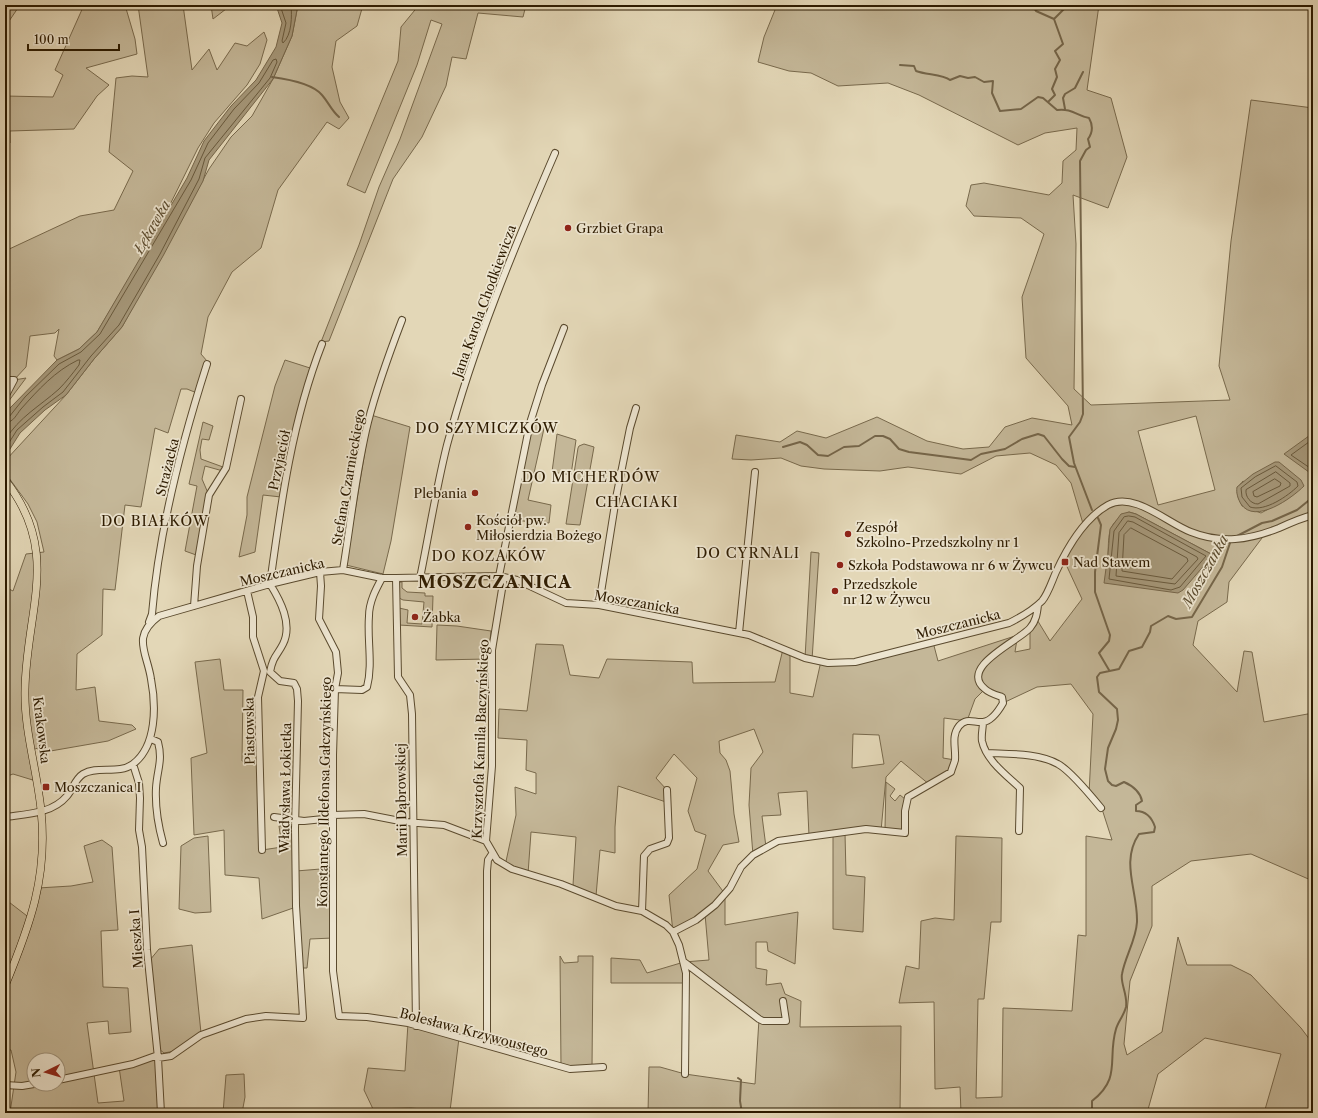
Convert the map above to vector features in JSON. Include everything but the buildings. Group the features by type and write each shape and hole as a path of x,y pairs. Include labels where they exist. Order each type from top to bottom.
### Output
{"main road":[{"name":"Krakowska","path":"5,480 13,490 28,516 34,539 37,560 36,591 25,690 27,721 41,811 41,864 36,900 24,939 5,986"}],"street":[{"name":"Jana Karola Chodkiewicza","path":"420,578 447,446 477,346 523,228 555,153"},
{"name":"Stefana Czarnieckiego","path":"343,570 367,424 387,355 402,320"},
{"name":"Krzysztofa Kamila Baczyńskiego","path":"564,328 544,378 530,423 501,576 492,650 492,766 486,841 492,854 497,860 512,869 561,884 616,906 642,911 666,925 673,932"},
{"name":"Przyjaciół","path":"270,584 287,469 310,376 322,344"},
{"name":"Strażacka","path":"148,624 152,614 159,548 180,457 207,364"},
{"path":"5,380 14,380 5,397"},
{"path":"5,385 7,387 5,394"},
{"path":"194,606 197,566 209,495 226,468 241,399"},
{"path":"599,605 616,498 630,428 636,408"},
{"path":"739,633 755,472"},
{"name":"Moszczanicka","path":"148,624 159,616 270,584 320,572 343,570 382,578 501,576 517,580 566,603 599,605 749,635 805,658 828,663 855,662 1009,623 1024,616 1043,600 1063,558 1084,528 1097,513 1108,505 1119,501 1133,502 1191,532 1216,539 1228,540 1238,540 1265,534 1313,515"},
{"name":"Konstantego Ildefonsa Gałczyńskiego","path":"320,572 321,586 319,619 336,652 338,673 335,689 333,971 339,1016"},
{"path":"335,689 362,690 367,687 370,674 369,614 374,594 382,578"},
{"name":"Marii Dąbrowskiej","path":"396,578 398,677 410,694 412,714 412,823 416,1026"},
{"path":"267,672 272,659 284,643 286,631 285,614 278,596 270,584"},
{"path":"247,591 253,617 253,637 267,672"},
{"path":"685,1074 686,973 679,945 673,932 696,920 716,905 730,888 742,867 753,855 778,841 866,829 905,834 905,811 908,797 951,772 955,760 956,733 960,726 971,720 983,722 993,716 1003,703 1002,697 982,686 979,682 978,674 988,659 1030,628 1036,618 1038,605"},
{"path":"5,817 41,811 57,805 67,796 73,784 82,774 90,771 121,770 133,764 151,739 154,721 154,696 151,677 142,652 144,634 148,624"},
{"name":"Władysława Łokietka","path":"158,1056 171,1056 201,1035 246,1019 266,1016 303,1018 296,906 297,689 294,683 280,681 267,672"},
{"name":"Piastowska","path":"262,850 258,697 267,672"},
{"path":"983,722 982,743 999,768 1020,788 1019,831"},
{"path":"151,739 158,742 161,762 156,786 156,817 163,844"},
{"path":"988,753 1032,756 1058,764 1089,794 1101,808"},
{"name":"Mieszka I","path":"133,764 139,783 139,830 142,847 147,950 158,1056 161,1113"},
{"path":"642,911 644,856 650,849 667,843 669,838 667,790"},
{"path":"274,817 296,820 364,814 412,823 444,825 486,841"},
{"name":"Krzysztofa Kamila Baczyńskiego","path":"487,1045 487,871 488,860 492,854"},
{"path":"684,962 762,1020 786,1021 784,1001"},
{"name":"Bolesława Krzywoustego","path":"339,1016 367,1017 416,1026 570,1069 603,1067"},
{"path":"66,1078 133,1064 158,1056"},
{"path":"5,1085 26,1085"}],"shaded area":[{"path":"5,5 20,5 5,27"},
{"path":"84,5 125,5 135,39 137,54 86,68 109,85 97,96 74,129 10,131 10,143 5,143 5,96 53,97 63,75 55,70"},
{"path":"138,5 183,5 192,70 209,49 217,70 235,43 247,46 264,32 267,40 260,64 247,85 214,123 198,148 152,241 97,332 79,349 57,360 54,356 59,329 55,333 30,336 26,367 14,380 26,378 5,406 5,251 80,216 114,210 133,171 109,152 116,78 132,76 148,77"},
{"path":"211,5 225,5 226,9 213,19"},
{"path":"298,5 363,5 357,26 336,41 332,67 340,102 349,118 339,129 327,122 278,190 261,248 232,272 208,317 201,354 207,361 197,393 187,389 181,389 168,433 155,428 141,507 125,505 115,590 103,589 102,635 77,654 76,690 95,687 99,721 132,725 136,729 108,741 39,753 38,748 32,750 36,781 13,774 5,777 5,587 13,591 26,554 44,552 37,522 28,504 9,478 5,461 66,395 94,359 122,327 209,169 231,137 252,116 273,79 292,36"},
{"path":"419,5 526,5 523,17 478,13 466,59 452,57 446,86 422,137 393,179 329,341 321,342 359,245 379,187 400,139 442,24 431,20 417,65 365,193 347,185 398,61 401,27"},
{"path":"777,5 1099,5 1087,90 1111,98 1127,157 1108,208 1073,195 1076,244 1074,389 1091,405 1230,400 1219,366 1231,241 1251,100 1313,108 1313,515 1265,534 1229,582 1227,602 1198,621 1193,645 1237,692 1244,651 1252,652 1264,722 1313,713 1313,881 1251,854 1191,861 1152,886 1152,926 1130,981 1124,1044 1127,1055 1162,1032 1178,937 1187,965 1231,965 1251,975 1301,1028 1313,1044 1313,1113 1264,1113 1281,1054 1205,1038 1158,1074 1147,1113 961,1113 960,1087 935,1089 934,1002 899,1003 906,966 919,969 921,921 935,918 954,920 956,836 1002,838 1001,922 991,922 984,999 978,999 976,1098 1002,1097 1003,1008 1072,1011 1078,935 1086,936 1086,836 1112,840 1102,809 1089,794 1093,714 1071,684 1037,687 1003,703 1002,697 985,689 975,699 967,721 944,718 943,758 955,760 951,772 930,785 901,761 886,777 881,831 845,833 846,875 865,877 863,932 833,929 833,835 809,836 807,791 778,793 781,815 762,816 766,847 753,855 749,805 751,768 763,752 754,729 719,741 720,753 726,760 730,771 734,814 739,842 723,845 708,871 725,894 725,925 798,912 795,964 768,951 767,942 756,942 756,968 767,970 766,985 781,983 785,994 801,1001 800,1027 901,1026 900,1113 648,1113 649,1067 660,1067 685,1074 755,1084 759,1019 684,963 686,983 611,983 611,958 640,960 647,973 684,962 709,960 705,914 673,932 669,895 697,869 706,835 695,831 688,811 697,778 674,754 656,778 667,790 666,802 618,786 615,853 600,850 596,896 573,885 576,837 531,832 528,874 505,866 516,815 515,787 536,794 536,773 526,770 527,740 498,738 499,709 527,711 536,644 563,645 570,675 599,678 607,659 692,662 693,683 775,682 783,649 790,652 790,693 813,697 821,661 855,662 933,642 938,661 1015,636 1017,639 1015,652 1030,649 1030,628 1036,618 1050,641 1082,599 1063,558 1084,527 1071,483 1056,465 1030,453 996,456 961,474 908,467 880,471 824,469 801,466 781,458 751,460 732,459 736,435 780,442 797,431 826,438 877,417 927,441 963,449 989,447 1005,427 1032,418 1072,425 1068,406 1026,358 1022,297 1044,234 1021,218 974,216 966,206 971,185 984,183 1049,195 1062,183 1063,161 1076,150 1077,128 1045,133 1018,145 919,95 888,83 838,86 811,73 789,71 758,62 764,37","holes":["1196,416 1215,490 1158,505 1138,431","1243,481 1278,504 1261,513 1242,506 1237,493 1240,484","1129,512 1136,514 1213,555 1108,554 1109,534 1113,525 1122,516","853,734 879,735 884,764 852,768"]},
{"path":"285,360 310,368 292,435 281,497 263,495 255,552 239,557 247,515 247,497 275,386"},
{"path":"371,415 410,427 391,541 383,574 346,565"},
{"path":"203,422 213,426 209,440 202,439 200,450 201,459 223,467 223,471 205,466 202,479 208,493 199,556 185,551 197,486 189,484"},
{"path":"532,422 545,424 528,500 551,505 549,523 510,520"},
{"path":"557,434 576,440 571,475 552,472"},
{"path":"584,444 594,447 580,525 566,524 578,448"},
{"path":"811,552 819,553 812,660 805,658"},
{"path":"400,582 402,582 402,588 407,592 425,593 425,596 433,596 432,627 399,625 399,608 408,610 407,623 422,624 424,602 403,600 399,598 398,586"},
{"path":"437,625 457,626 491,631 488,659 436,660"},
{"path":"220,659 224,690 243,690 242,761 261,762 262,850 282,847 279,826 295,826 296,871 333,868 333,938 310,939 307,968 300,968 296,907 262,919 259,878 225,875 224,830 194,835 191,758 207,753 195,662"},
{"path":"886,782 895,789 890,796 895,801 900,795 905,799 903,830 885,829"},
{"path":"208,836 211,912 195,913 179,909 181,846 194,838"},
{"path":"102,840 112,847 118,930 101,931 103,987 128,988 131,1032 109,1034 108,1021 87,1023 98,1103 124,1101 119,1067 158,1058 161,1113 10,1113 16,1072 11,1050 5,1049 5,899 31,919 38,888 71,886 93,882 84,846"},
{"path":"192,945 201,1033 175,1051 164,1053 159,1049 150,960 159,949"},
{"path":"560,956 564,963 578,962 578,956 593,956 592,1068 561,1067"},
{"path":"408,1023 459,1038 450,1111 410,1108 373,1109 364,1090 368,1068 405,1071"},
{"path":"244,1074 245,1097 242,1113 223,1113 226,1075"}],"water":[{"path":"276,5 294,5 297,10 292,36 273,79 209,160 203,181 163,256 122,327 94,359 66,395 45,410 20,433 5,457 5,416 10,408 57,360 79,349 97,332 187,178 204,141 231,106 256,80 276,47 282,23"},
{"path":"1313,433 1313,475 1284,454"},
{"path":"1275,462 1279,462 1301,480 1304,486 1282,503 1264,511 1255,512 1247,510 1239,500 1237,487 1253,474"},
{"path":"1129,512 1136,514 1213,555 1183,590 1178,593 1104,583 1110,529 1121,514"}],"waterway":[{"path":"1032,5 1036,11 1054,19 1063,44 1055,51 1060,60 1055,69 1057,77 1052,89 1055,95 1048,102"},
{"path":"1054,19 1068,5"},
{"path":"900,65 914,66 916,71 950,80 960,76 968,78 975,77 984,82 993,81 992,93 1000,111 1021,109 1038,97 1043,98 1057,110 1067,110 1089,118 1092,126 1092,131 1088,139 1090,147 1086,150 1080,161 1083,414 1080,422 1069,437 1074,463 1092,510"},
{"path":"1065,109 1063,98 1065,94 1075,88 1083,72"},
{"path":"272,77 299,82 312,87 322,95 339,117"},
{"path":"783,447 800,442 807,445 818,455 828,456 844,447 859,446 875,436 883,436 890,439 899,449 909,452 971,460 981,454 1005,449 1022,439 1038,434 1044,436 1069,466 1075,467"},
{"name":"Moszczanka","path":"1237,536 1262,523 1272,521 1297,510 1313,497"},
{"path":"1098,518 1101,525 1095,572 1095,592 1110,635 1109,641 1099,653 1109,670"},
{"name":"Moszczanka","path":"1092,1113 1092,1101 1101,1093 1110,1076 1116,1029 1126,1007 1122,974 1125,961 1135,935 1137,922 1137,910 1130,866 1131,855 1139,834 1154,832 1155,827 1148,816 1143,812 1136,811 1136,805 1142,801 1140,794 1136,789 1124,782 1116,786 1112,785 1108,781 1105,769 1108,748 1118,720 1117,709 1099,692 1097,677 1100,673 1119,669 1129,651 1142,647 1150,632 1151,626 1168,616 1176,619 1192,617 1222,567 1231,540"},
{"path":"738,1078 741,1080 740,1101 742,1113"}],"place":[{"name":"Grzbiet Grapa","path":"568,228"},
{"name":"Plebania","path":"475,493"},
{"name":"Kościół pw. Miłosierdzia Bożego","path":"468,527"},
{"name":"Zespół Szkolno-Przedszkolny nr 1","path":"848,534"},
{"name":"Nad Stawem","path":"1065,562"},
{"name":"Szkoła Podstawowa nr 6 w Żywcu","path":"840,565"},
{"name":"Przedszkole nr 12 w Żywcu","path":"835,591"},
{"name":"Żabka","path":"415,617"},
{"name":"Moszczanica I","path":"46,787"}],"district":[{"name":"DO SZYMICZKÓW","path":"487,428"},
{"name":"DO MICHERDÓW","path":"591,477"},
{"name":"CHACIAKI","path":"637,502"},
{"name":"DO BIAŁKÓW","path":"155,521"},
{"name":"DO CYRNALI","path":"748,553"},
{"name":"DO KOZAKÓW","path":"489,556"},
{"name":"MOSZCZANICA","path":"495,582"}],"water label":[{"name":"Łękawka","path":"152,227"}]}
